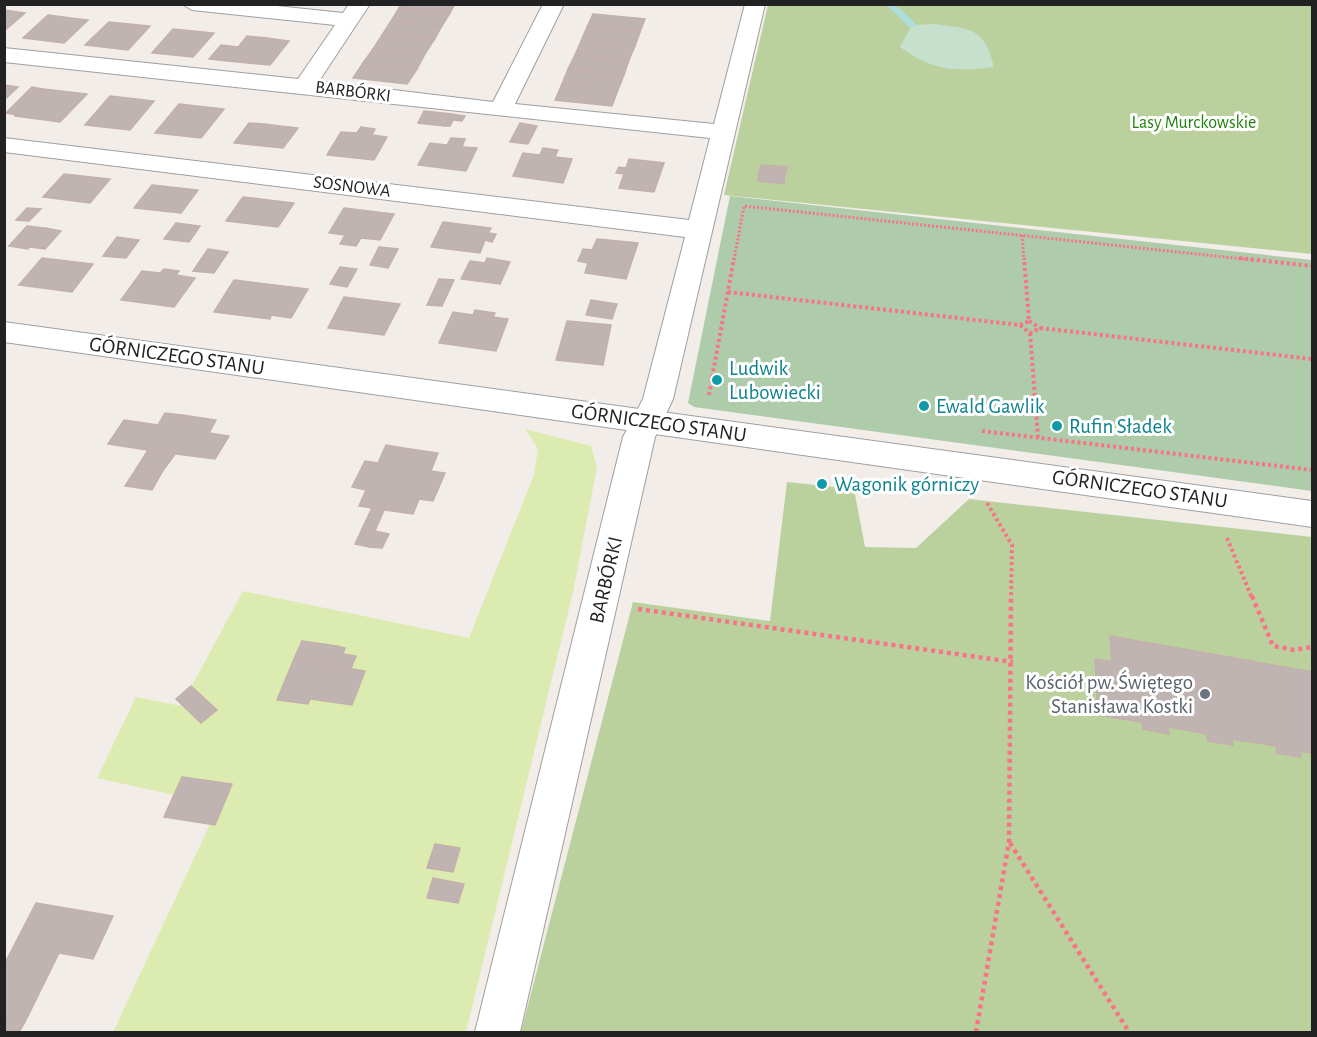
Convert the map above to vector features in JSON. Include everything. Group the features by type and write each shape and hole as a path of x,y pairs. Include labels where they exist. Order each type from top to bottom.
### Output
{"street":[{"path":"192,4 355,12"},
{"path":"501,110 554,4"},
{"name":"BARBÓRKI","path":"498,1032 639,437 646,421 655,410 658,399 755,4"},
{"name":"BARBÓRKI","path":"355,12 304,86 501,110 723,132"},
{"path":"4,56 304,86"},
{"name":"SOSNOWA","path":"4,145 699,230"},
{"name":"GÓRNICZEGO STANU","path":"4,332 1312,514"}],"path":[{"path":"720,398 708,397 744,206 1312,266"},
{"path":"1022,235 1029,321"},
{"path":"728,292 1020,325 1029,321"},
{"path":"1029,321 1040,328 1312,359"},
{"path":"1020,325 1030,333 1039,445"},
{"path":"1030,333 1040,328"},
{"path":"974,430 1037,435 1312,470"},
{"path":"974,466 976,486 1012,545 1009,842 976,1032"},
{"path":"1224,531 1273,646 1294,650 1312,647"},
{"path":"599,611 640,609 1012,662"},
{"path":"1009,842 1130,1032"}],"green space":[{"name":"Lasy Murckowskie","path":"768,5 1312,5 1312,254 724,195"},
{"path":"935,24 958,27 975,33 986,45 994,67 945,68 923,61 900,47 912,25"},
{"path":"730,196 1312,260 1312,491 694,407 688,403"},
{"path":"525,429 591,446 597,467 573,592 466,1032 113,1032 219,805 97,778 136,697 181,706 243,591 469,638 534,475 538,449"},
{"path":"787,482 854,489 865,547 916,548 969,499 1312,537 1312,1032 521,1032 633,602 770,621"}],"building":[{"path":"402,4 455,4 450,13 399,8"},
{"path":"399,8 450,13 442,26 391,21"},
{"path":"4,10 25,13 4,31"},
{"path":"593,14 645,19 640,32 587,27"},
{"path":"48,15 88,20 64,43 23,38"},
{"path":"391,21 442,26 434,40 382,35"},
{"path":"109,22 150,26 128,50 85,45"},
{"path":"587,27 640,32 635,46 581,41"},
{"path":"173,29 214,33 193,57 152,53"},
{"path":"382,35 434,40 425,54 373,49"},
{"path":"247,36 289,41 270,65 227,61"},
{"path":"581,41 635,46 629,60 575,55"},
{"path":"221,45 239,47 227,61 209,59"},
{"path":"373,49 425,54 417,69 363,63"},
{"path":"575,55 629,60 624,75 568,69"},
{"path":"363,63 417,69 407,84 353,78"},
{"path":"568,69 624,75 618,90 562,84"},
{"path":"562,84 618,90 612,106 555,100"},
{"path":"4,85 18,87 4,100"},
{"path":"32,87 43,89 17,115 6,113"},
{"path":"43,89 87,94 60,122 15,116"},
{"path":"110,96 154,101 130,130 85,125"},
{"path":"179,104 224,109 201,138 155,133"},
{"path":"424,111 451,114 445,126 418,123"},
{"path":"451,114 465,116 462,121 453,120 450,126 445,126"},
{"path":"249,123 298,128 283,148 234,143"},
{"path":"520,123 537,126 528,144 510,142"},
{"path":"361,127 375,129 372,135 387,137 374,160 327,155 341,132 357,133"},
{"path":"451,138 465,139 462,147 477,148 466,171 418,165 430,143 447,145"},
{"path":"543,148 558,150 555,157 572,159 563,183 513,176 523,153 540,155"},
{"path":"629,159 664,163 654,192 619,188 624,174 616,173 619,167 626,168"},
{"path":"761,165 787,167 785,175 759,173"},
{"path":"759,173 785,175 784,184 758,181"},
{"path":"64,174 110,179 90,203 43,197"},
{"path":"152,185 198,190 181,213 134,208"},
{"path":"243,197 294,203 278,227 226,221"},
{"path":"27,208 41,209 29,221 16,220"},
{"path":"344,208 394,214 380,240 361,238 356,246 340,244 345,235 329,233"},
{"path":"443,222 491,228 488,233 496,234 492,242 485,240 480,253 431,247"},
{"path":"176,223 200,226 189,242 164,239"},
{"path":"27,226 45,228 28,249 9,246"},
{"path":"45,228 61,231 45,249 29,247"},
{"path":"117,237 139,240 126,258 103,256"},
{"path":"597,239 638,243 626,279 585,273 588,263 578,261 583,249 592,250"},
{"path":"379,247 398,249 388,268 370,265"},
{"path":"208,249 228,252 214,273 193,271"},
{"path":"42,258 93,264 72,292 19,285"},
{"path":"487,258 510,262 500,284 477,281"},
{"path":"470,261 486,263 477,281 461,279"},
{"path":"340,267 357,269 347,287 330,284"},
{"path":"164,269 179,271 176,275 195,278 174,307 121,300 142,271 160,273"},
{"path":"439,279 454,280 442,306 427,305"},
{"path":"234,280 308,289 291,318 271,315 270,319 214,312"},
{"path":"344,297 400,304 384,335 328,328"},
{"path":"591,300 617,304 612,319 586,315"},
{"path":"475,310 495,313 493,317 508,319 496,351 439,343 453,312 473,315"},
{"path":"567,321 611,325 603,365 556,360"},
{"path":"165,413 182,415 160,452 108,444 124,420 158,425"},
{"path":"182,415 216,420 209,433 229,436 215,459 160,452"},
{"path":"386,445 410,449 384,510 359,506 366,490 352,487 365,461 378,463"},
{"path":"410,449 438,453 431,471 445,473 433,501 419,499 413,514 384,510"},
{"path":"148,450 160,452 149,471 136,469"},
{"path":"160,452 175,454 162,472 149,471"},
{"path":"136,469 149,471 139,488 125,486"},
{"path":"149,471 162,472 152,490 139,488"},
{"path":"372,508 384,510 375,531 362,529"},
{"path":"362,529 375,531 369,547 355,544"},
{"path":"375,531 389,534 382,548 369,547"},
{"name":"Kościół pw. Świętego Stanisława Kostki","path":"1110,636 1312,672 1312,753 1300,751 1301,757 1277,753 1276,746 1232,739 1233,745 1208,741 1207,734 1168,727 1169,734 1143,729 1142,722 1098,715 1095,659 1112,662"},
{"path":"302,641 337,646 329,665 294,659"},
{"path":"337,646 345,648 343,654 356,656 351,668 329,665"},
{"path":"294,659 324,664 308,704 277,700"},
{"path":"324,664 365,671 352,705 310,699"},
{"path":"191,686 217,710 201,723 176,699"},
{"path":"182,777 232,784 215,825 164,817"},
{"path":"435,844 460,848 453,872 427,868"},
{"path":"433,878 464,884 458,903 427,898"},
{"path":"36,903 113,916 93,959 59,953 25,1022 4,1018 4,965"},
{"path":"4,1018 25,1022 19,1032 4,1032"}],"waterway":[{"path":"889,4 912,25"}],"place":[{"name":"Ludwik Lubowiecki","path":"717,380"},
{"name":"Ewald Gawlik","path":"924,406"},
{"name":"Rufin Sładek","path":"1057,426"},
{"name":"Wagonik górniczy","path":"822,484"},
{"name":"Kościół pw. Świętego Stanisława Kostki","path":"1205,694"}]}
